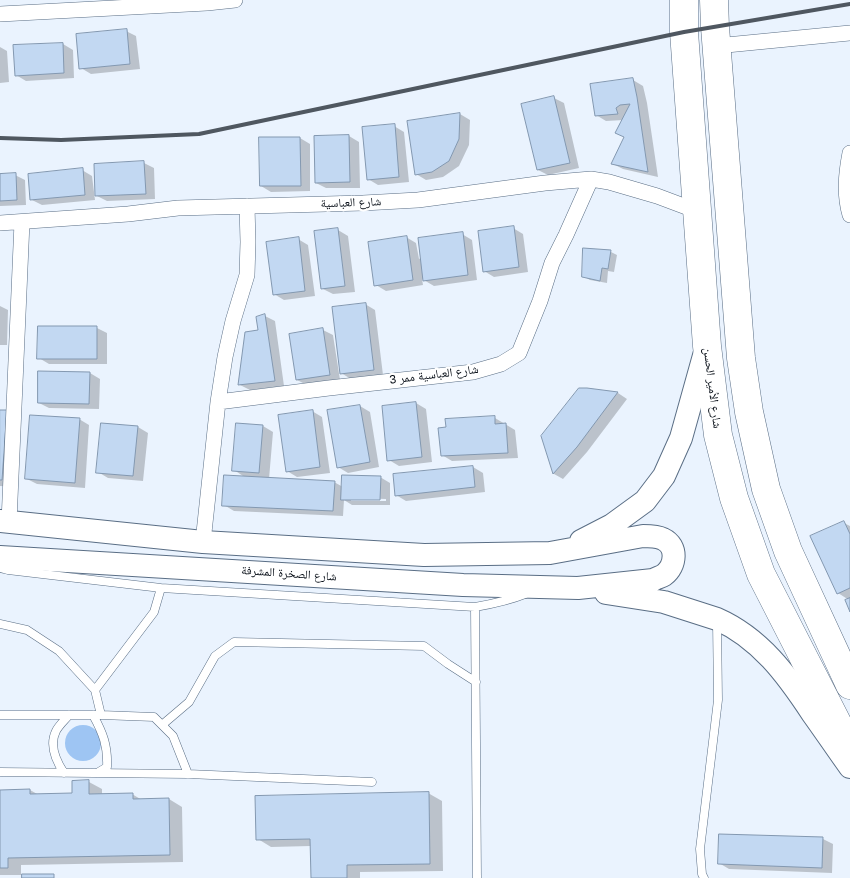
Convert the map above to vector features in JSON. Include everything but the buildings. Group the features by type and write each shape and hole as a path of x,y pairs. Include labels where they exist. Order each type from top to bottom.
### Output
{"highway":[{"name":"شارع الأمير الحسن","path":"684,0 684,28 707,346 718,435 734,498 761,574 850,748"},
{"path":"684,28 715,23 741,358 749,412 766,489 788,551 850,685"}],"main road":[{"path":"550,553 586,539 612,525 645,501 664,476 681,438 707,346"},
{"path":"4,522 203,542 424,555 550,553 644,536 656,536 664,539 674,552 671,569 663,576 653,580 578,588"},
{"name":"شارع الصخرة المشرفة","path":"0,557 464,585 578,588"},
{"path":"578,588 664,602 717,619 753,641 774,660 796,688 850,767"}],"street":[{"path":"0,14 235,0"},
{"path":"715,23 850,33"},
{"path":"850,153 846,171 846,202 850,215"},
{"name":"شارع العباسية","path":"0,223 128,214 178,208 418,200 545,183 591,179 609,182 657,196 697,211"},
{"name":"شارع العباسية ممر 3","path":"218,402 473,372 501,364 519,353 540,301 552,263 591,179"},
{"path":"203,542 218,402 225,357 233,321 247,275 247,206"},
{"path":"4,522 22,222"}],"lane":[{"path":"0,568 161,588 475,607 510,600 542,588"},
{"path":"95,690 154,612 161,588"},
{"path":"475,607 477,878"},
{"path":"704,878 700,849 718,700 717,619"},
{"path":"0,624 27,630 59,651 95,690 97,715 108,752 107,767 98,773"},
{"path":"162,725 189,702 214,656 234,642 424,646 476,682"},
{"path":"0,715 154,717 173,736 188,774"},
{"path":"64,773 56,762 53,744 56,731 69,715"},
{"path":"0,772 188,774 372,782"}],"shaded area":[{"path":"83,725 96,730 101,743 96,756 83,761 70,756 65,743 70,730"}],"railway":[{"path":"0,138 61,140 199,134 684,32 850,4"}]}
